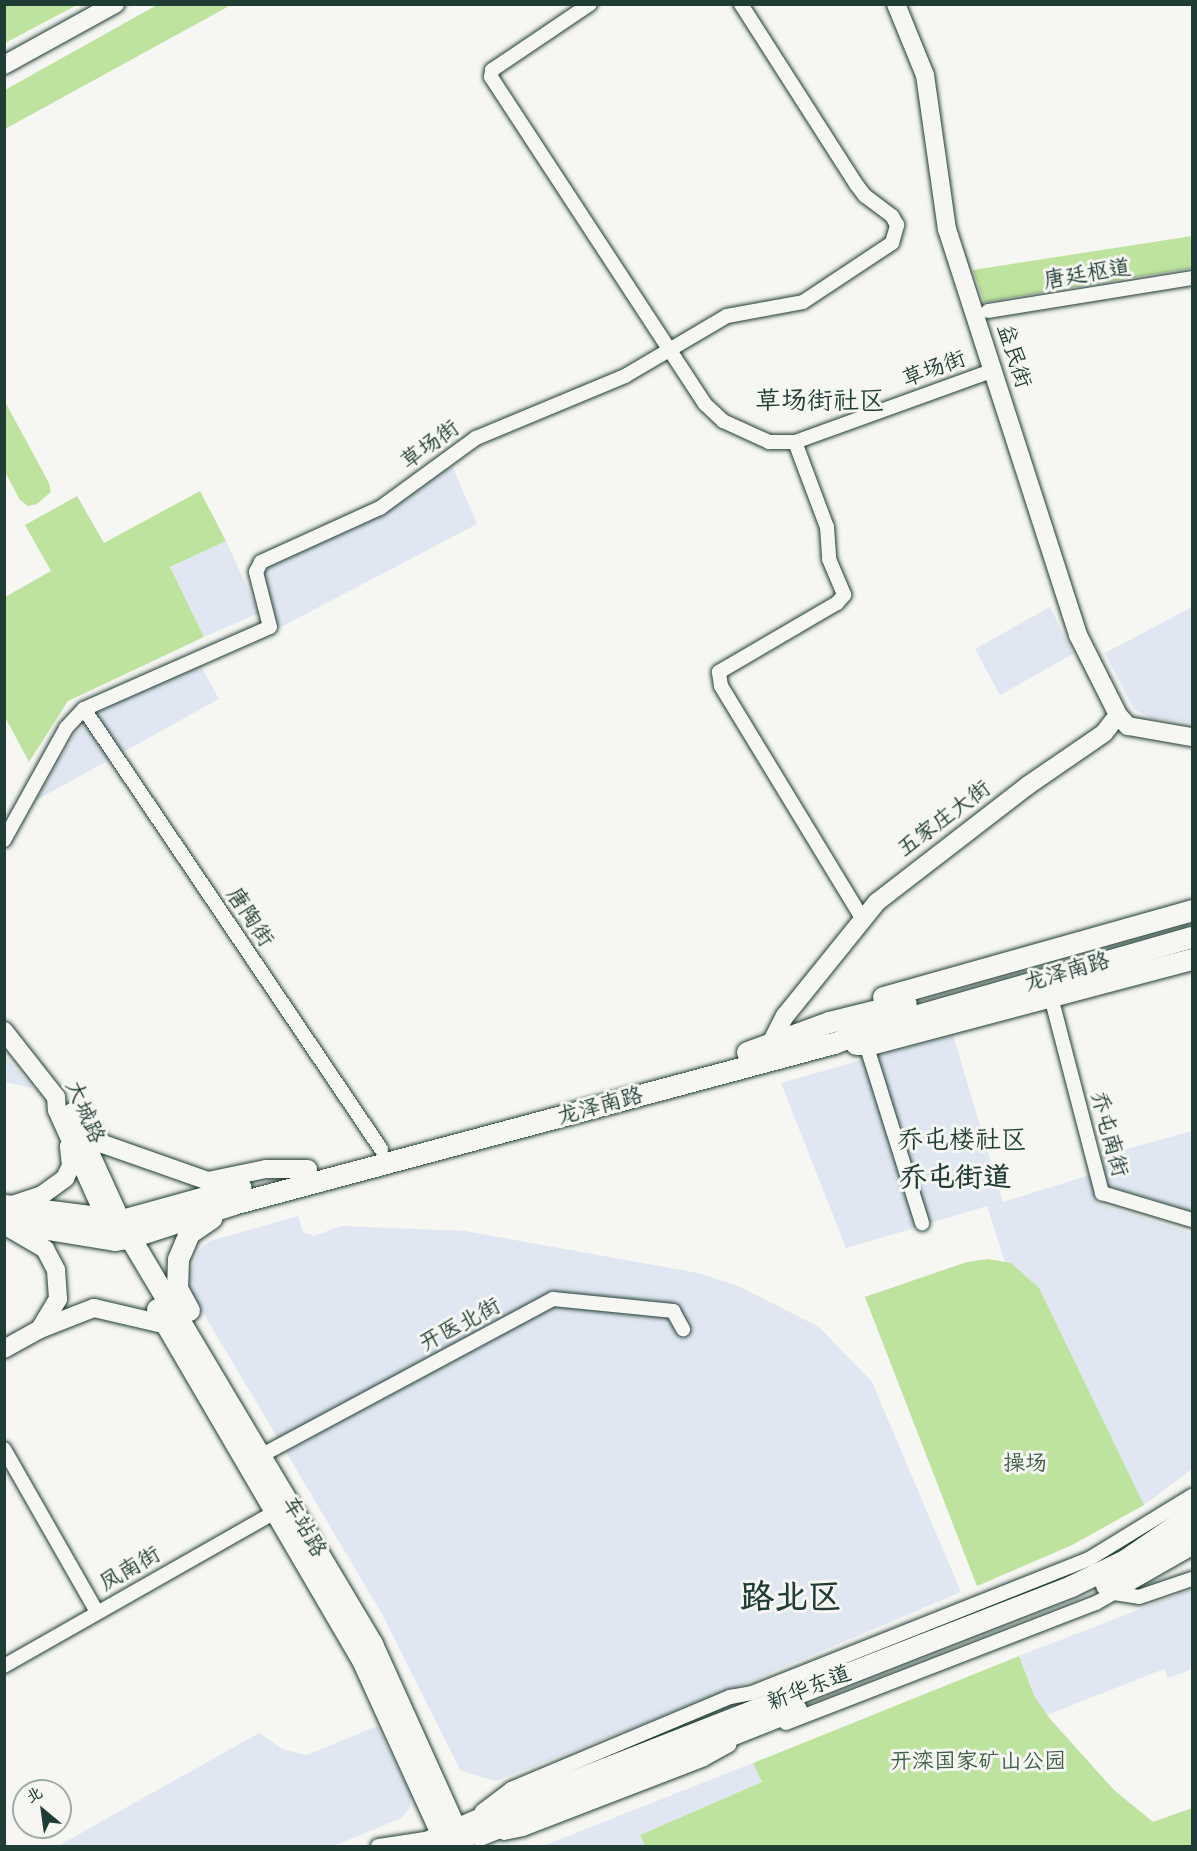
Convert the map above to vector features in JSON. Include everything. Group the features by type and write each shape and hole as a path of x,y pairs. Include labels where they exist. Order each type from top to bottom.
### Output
{"main road":[{"path":"829,1022 858,1004 1192,910"},
{"name":"龙泽南路","path":"118,1230 308,1169 771,1046 829,1022 1192,924"},
{"name":"龙泽南路","path":"6,1215 118,1230 232,1204 834,1043 879,1026 1192,938"},
{"path":"834,1043 866,1044 1192,959"},
{"path":"198,1346 201,1330 177,1288 178,1259 189,1233 232,1204"},
{"name":"车站路","path":"118,1230 167,1325 363,1662 453,1841"},
{"name":"车站路","path":"118,1230 198,1346 372,1644 453,1841"},
{"name":"新华东道","path":"453,1841 506,1807 1071,1586 1125,1560 1192,1514"},
{"name":"新华东道","path":"417,1846 453,1841 1109,1591 1192,1533"}],"street":[{"path":"4,66 115,4"},
{"path":"590,4 492,70 491,77 669,350 727,316 803,302 879,253 897,234 892,216 865,196 856,184 741,4"},
{"name":"益民街","path":"896,4 925,75 947,229 1078,635 1118,715"},
{"name":"唐廷枢道","path":"987,311 1192,278"},
{"name":"草场街","path":"4,840 66,728 84,709 270,627 256,572 261,562 380,508 476,438 625,376 669,350 705,404 723,421 770,442 795,442 994,370"},
{"path":"795,442 827,527 829,559 844,595 837,603 719,672 721,686 863,920"},
{"name":"唐陶街","path":"84,709 381,1149"},
{"path":"1118,715 1136,729 1192,737"},
{"name":"五家庄大街","path":"771,1046 785,1016 863,920 895,885 1104,733 1118,715"},
{"name":"乔屯南街","path":"1051,997 1102,1192 1192,1220"},
{"name":"大城路","path":"4,1031 62,1107"},
{"path":"866,1044 922,1223"},
{"path":"62,1107 103,1144 208,1181 266,1169 308,1169"},
{"path":"40,1329 58,1299 56,1270 45,1249 6,1215 42,1195 65,1178 71,1152 62,1107"},
{"path":"62,1107 118,1230"},
{"name":"开医北街","path":"262,1455 553,1299 673,1311 683,1329"},
{"path":"4,1349 40,1329 94,1308 167,1325"},
{"path":"4,1449 97,1612"},
{"path":"378,1846 453,1841 511,1789 730,1697 752,1693 1089,1559 1192,1496"},
{"name":"凤南街","path":"4,1666 277,1511"},
{"path":"1109,1591 1192,1548"},
{"path":"1109,1591 1139,1597 1192,1579"}],"shaded area":[{"path":"445,468 453,468 477,524 279,628 263,572 268,565"},
{"path":"226,541 259,613 204,637 170,567"},
{"path":"1050,607 1073,654 1000,695 975,649"},
{"path":"1192,607 1192,723 1150,718 1134,709 1105,653"},
{"path":"199,663 219,699 35,801 75,734 97,711"},
{"path":"953,1035 1003,1202 1090,1175 1098,1204 1192,1233 1192,1469 1144,1505 1072,1545 977,1586 865,1297 967,1262 1005,1262 987,1206 924,1225 872,1057"},
{"path":"5,1056 33,1088 5,1082"},
{"path":"869,1058 921,1226 846,1248 781,1083"},
{"path":"1192,1131 1192,1212 1107,1185 1098,1157"},
{"path":"298,1216 303,1232 314,1236 341,1226 465,1231 698,1273 738,1286 819,1327 872,1382 961,1592 742,1685 496,1781 461,1771 382,1614 286,1452 551,1304 683,1317 679,1306 551,1294 279,1440 190,1291 189,1275 199,1250 210,1241"},
{"path":"1192,1589 1192,1669 1168,1678 1164,1669 1047,1715 1113,1790 1153,1822 1056,1846 1035,1695 1019,1656"},
{"path":"377,1726 412,1796 409,1808 402,1818 333,1846 58,1846 259,1733 284,1750 307,1755"},
{"path":"753,1763 762,1782 640,1835 645,1846 543,1846"}],"green space":[{"path":"5,4 77,4 77,5 5,43"},
{"path":"157,5 231,5 5,129 5,90"},
{"path":"1192,236 1192,268 984,302 973,270"},
{"path":"4,400 49,483 51,492 37,504 28,506 20,500 5,472"},
{"path":"200,491 226,541 170,567 204,637 68,701 29,762 5,717 5,597 51,571 25,525 77,496 104,543"},
{"name":"操场","path":"988,1259 1011,1263 1039,1288 1144,1505 1072,1545 977,1586 865,1297 967,1262"},
{"name":"开滦国家矿山公园","path":"1019,1656 1035,1697 1050,1719 1114,1790 1153,1822 1192,1808 1192,1846 645,1846 640,1835 762,1782 753,1763"}],"district":[{"name":"草场街社区","path":"820,402"},
{"name":"乔屯楼社区","path":"962,1141"},
{"name":"乔屯街道","path":"955,1178"},
{"name":"路北区","path":"791,1599"}]}
